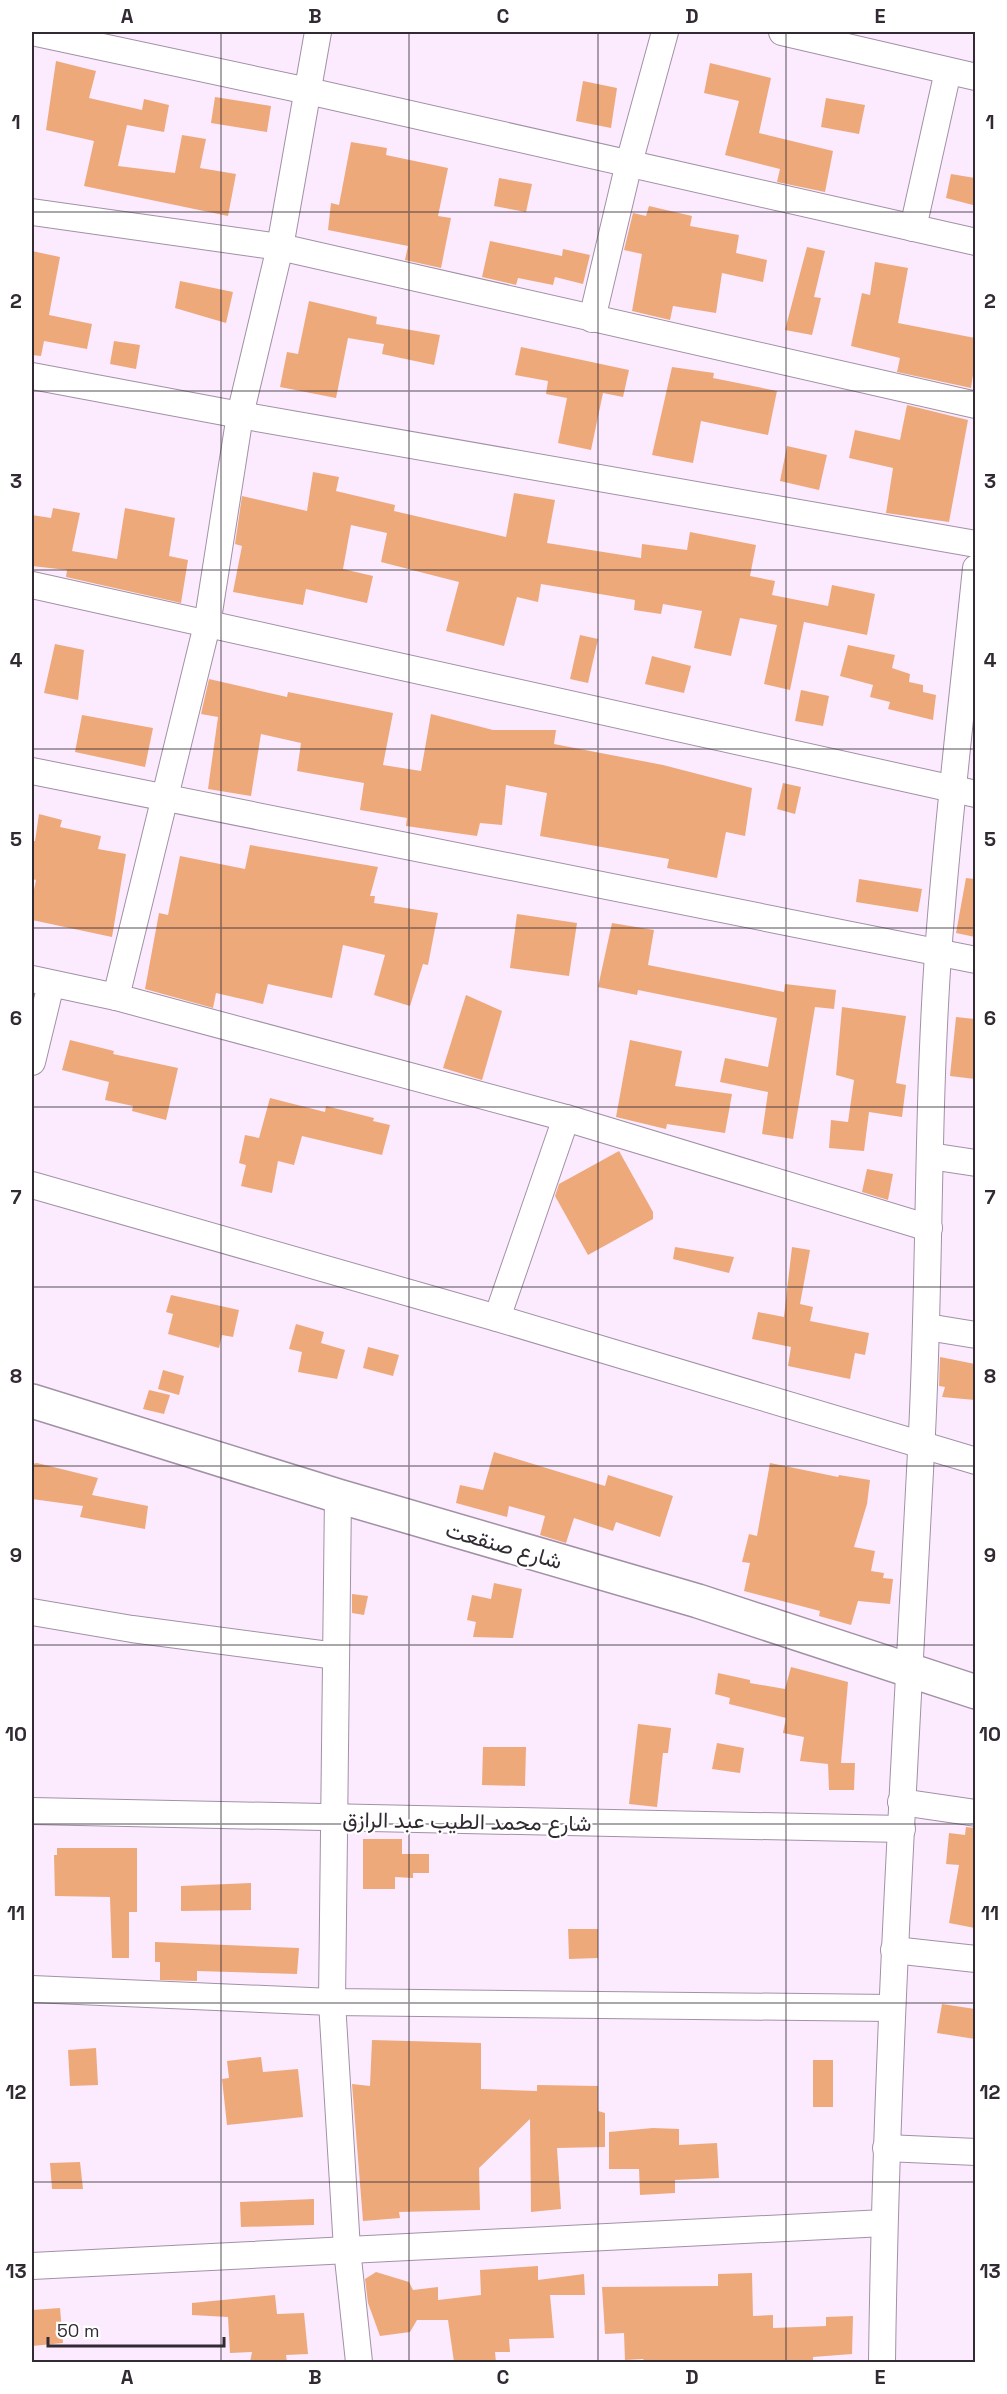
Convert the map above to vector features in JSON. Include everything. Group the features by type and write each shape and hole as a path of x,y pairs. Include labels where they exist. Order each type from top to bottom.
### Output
{"street":[{"path":"32,32 308,91 975,242"},
{"path":"116,997 207,625 240,415 280,247 318,32"},
{"path":"592,319 629,163 665,32"},
{"path":"782,32 975,77"},
{"path":"913,228 948,71"},
{"path":"32,212 280,247 975,405"},
{"path":"32,376 240,415 975,544"},
{"path":"882,2362 891,2008 902,1829 901,1802 907,1670 927,1327 930,1156 938,954 965,793 975,568"},
{"path":"32,585 965,793"},
{"path":"32,771 975,960"},
{"path":"32,1062 41,982 116,997 566,1118 929,1228"},
{"path":"497,1318 566,1118"},
{"path":"930,1156 975,1163"},
{"path":"32,1185 497,1318 975,1461"},
{"path":"927,1327 975,1335"},
{"name":"شارع صنقعت","path":"32,1401 338,1496 698,1601 975,1692"},
{"path":"338,1496 336,1819 332,2002 348,2249 359,2362"},
{"path":"32,1612 132,1629 336,1656"},
{"path":"901,1802 975,1813"},
{"name":"شارع محمد الطيب عبد الرازق","path":"32,1811 902,1829"},
{"path":"894,1950 975,1959"},
{"path":"32,1989 332,2002 891,2008"},
{"path":"886,2148 975,2152"},
{"path":"32,2266 884,2223"}],"building":[{"path":"56,61 96,71 89,98 142,110 144,99 169,105 164,132 127,125 118,166 175,173 182,135 206,139 200,168 236,174 228,216 84,186 94,141 46,130"},
{"path":"710,63 771,78 759,133 833,151 825,192 777,182 780,169 725,155 739,101 704,93"},
{"path":"583,81 617,88 611,128 576,121"},
{"path":"215,97 271,106 267,132 211,123"},
{"path":"826,98 865,105 859,134 821,127"},
{"path":"351,142 387,148 386,155 448,168 438,216 451,218 441,268 405,260 408,246 328,230 331,203 339,205"},
{"path":"951,174 975,178 973,205 946,198"},
{"path":"499,178 532,184 526,212 494,206"},
{"path":"649,206 692,216 690,226 739,235 736,253 767,260 763,282 722,273 716,313 673,306 670,320 632,311 642,254 624,250 633,213 646,216"},
{"path":"490,241 562,256 563,249 590,255 583,284 555,277 553,285 518,278 516,285 482,277"},
{"path":"807,247 825,251 814,297 821,298 812,335 785,330"},
{"path":"32,251 60,257 49,315 92,324 87,349 44,341 41,356 32,355"},
{"path":"875,262 908,268 898,323 975,338 975,362 971,388 897,372 900,358 851,346 862,293 870,295"},
{"path":"180,281 233,292 226,323 175,308"},
{"path":"309,301 377,317 376,324 440,335 434,365 382,354 384,344 348,338 336,398 280,387 287,352 298,354"},
{"path":"114,341 140,345 136,369 110,364"},
{"path":"521,347 629,370 623,397 603,393 591,450 558,443 567,398 546,394 548,381 515,375"},
{"path":"672,367 714,373 713,378 777,391 768,435 701,421 693,463 652,455"},
{"path":"907,405 968,420 949,522 886,513 893,468 849,458 855,430 900,440"},
{"path":"787,446 827,455 819,490 780,481"},
{"path":"313,472 339,477 336,491 395,505 394,511 506,537 514,493 555,500 547,543 641,558 642,544 687,550 690,532 756,545 750,576 775,581 772,595 828,606 832,585 875,594 867,635 804,622 790,690 764,684 777,625 740,618 731,656 694,648 702,611 663,604 661,614 634,610 635,600 541,584 538,602 517,597 504,646 446,631 459,582 381,562 387,533 351,525 343,569 373,576 367,603 306,589 303,605 233,592 242,546 235,544 242,496 307,511"},
{"path":"53,508 80,513 72,551 117,559 125,508 175,518 169,556 188,560 181,603 66,577 67,570 32,566 32,515 51,518"},
{"path":"580,635 598,639 588,683 570,679"},
{"path":"55,644 84,650 78,700 44,693"},
{"path":"848,645 895,655 892,668 910,674 909,682 923,685 923,692 936,695 933,720 888,709 890,702 870,697 873,685 840,676"},
{"path":"652,656 691,666 684,693 645,684"},
{"path":"209,679 287,697 288,692 393,713 383,765 421,771 431,714 493,730 556,730 554,744 663,765 752,788 745,836 726,832 717,878 667,868 669,859 540,836 547,793 506,785 502,825 480,823 477,836 406,826 407,818 360,810 364,783 297,771 301,743 261,734 251,796 208,789 218,717 201,714"},
{"path":"801,690 829,696 823,726 795,721"},
{"path":"82,715 153,728 145,767 75,752"},
{"path":"783,783 801,787 795,814 777,809"},
{"path":"39,814 62,820 60,827 101,836 98,849 126,854 112,937 32,920 32,899 36,880 32,879 32,841 35,841"},
{"path":"250,845 378,867 370,896 375,896 374,903 438,913 428,965 423,964 410,1006 374,995 385,955 343,945 332,998 268,984 263,1004 216,993 213,1008 145,989 159,913 168,915 180,856 245,869"},
{"path":"966,878 975,879 975,937 956,933"},
{"path":"859,879 922,889 918,912 856,902"},
{"path":"517,914 577,923 569,976 510,968"},
{"path":"612,923 654,930 648,965 784,992 785,984 836,990 834,1009 815,1007 793,1139 762,1134 768,1092 720,1082 725,1058 768,1067 777,1018 638,990 637,995 598,987"},
{"path":"466,995 502,1011 482,1080 443,1068"},
{"path":"842,1007 906,1016 896,1083 906,1085 902,1117 869,1112 864,1151 829,1148 831,1120 848,1122 854,1080 836,1075"},
{"path":"956,1017 975,1019 975,1079 950,1076"},
{"path":"70,1040 114,1051 113,1054 178,1068 166,1120 132,1111 133,1106 105,1100 109,1082 62,1070"},
{"path":"630,1040 682,1051 675,1086 732,1094 725,1133 667,1124 666,1129 616,1117"},
{"path":"270,1098 325,1112 326,1106 374,1118 373,1121 390,1125 382,1155 302,1136 294,1165 278,1161 272,1193 241,1186 246,1165 239,1163 245,1135 259,1138"},
{"path":"619,1151 653,1212 653,1219 588,1255 555,1196 559,1184"},
{"path":"867,1169 893,1174 888,1200 862,1192"},
{"path":"675,1247 734,1257 729,1273 673,1259"},
{"path":"792,1247 810,1250 800,1304 813,1307 810,1321 869,1333 865,1355 855,1353 850,1379 788,1366 791,1347 752,1339 758,1312 784,1317"},
{"path":"171,1295 239,1310 233,1337 222,1335 219,1348 168,1334 173,1314 166,1312"},
{"path":"296,1324 324,1332 321,1343 345,1350 337,1379 298,1372 302,1352 289,1349"},
{"path":"368,1347 399,1355 393,1376 363,1368"},
{"path":"940,1357 975,1364 975,1400 942,1397 945,1387 939,1386"},
{"path":"163,1370 184,1376 179,1395 158,1389"},
{"path":"149,1390 170,1395 164,1414 143,1409"},
{"path":"494,1452 605,1486 608,1475 673,1496 660,1537 616,1522 613,1531 574,1518 566,1543 540,1535 545,1516 509,1506 507,1517 456,1503 460,1485 483,1490"},
{"path":"37,1463 98,1478 92,1495 148,1506 145,1529 80,1517 83,1506 32,1499 32,1464"},
{"path":"770,1463 838,1477 839,1475 870,1480 867,1504 854,1547 875,1551 871,1571 884,1573 883,1578 893,1579 890,1604 858,1601 851,1625 819,1616 820,1611 744,1591 750,1563 742,1562 749,1534 757,1536"},
{"path":"494,1583 522,1589 513,1638 473,1637 476,1622 467,1620 472,1595 491,1599"},
{"path":"352,1594 368,1596 364,1615 352,1613"},
{"path":"791,1667 848,1682 841,1763 855,1763 854,1790 829,1790 828,1764 800,1761 804,1737 783,1733 786,1718 729,1704 730,1698 715,1694 718,1673 750,1680 750,1683 785,1689"},
{"path":"638,1724 671,1728 668,1753 663,1753 657,1807 629,1804"},
{"path":"717,1743 744,1748 740,1773 712,1769"},
{"path":"483,1747 526,1747 525,1786 482,1785"},
{"path":"966,1827 975,1828 975,1928 949,1923 959,1865 946,1864 949,1833 965,1835"},
{"path":"363,1839 402,1839 402,1854 429,1854 429,1873 413,1873 413,1878 395,1877 395,1889 363,1889"},
{"path":"57,1848 137,1848 137,1912 129,1912 129,1958 112,1958 110,1897 55,1896 54,1855 57,1855"},
{"path":"251,1883 251,1910 181,1911 181,1886"},
{"path":"568,1929 598,1929 598,1958 569,1959"},
{"path":"155,1942 299,1948 297,1974 197,1971 197,1981 160,1980 160,1962 155,1962"},
{"path":"942,2004 975,2009 975,2039 937,2033"},
{"path":"372,2040 481,2043 481,2089 537,2091 537,2085 598,2086 598,2111 605,2113 605,2147 557,2148 561,2209 531,2212 530,2119 479,2168 480,2210 399,2212 400,2218 363,2221 352,2084 370,2086"},
{"path":"96,2048 98,2085 70,2086 68,2050"},
{"path":"261,2057 263,2072 298,2069 303,2117 227,2125 222,2079 229,2078 227,2061"},
{"path":"813,2060 833,2060 833,2107 813,2107"},
{"path":"653,2128 679,2129 679,2145 717,2143 719,2178 675,2180 675,2193 640,2195 639,2169 609,2169 609,2132"},
{"path":"80,2162 83,2189 52,2189 50,2163"},
{"path":"314,2199 314,2225 241,2227 240,2202"},
{"path":"538,2266 538,2280 584,2274 585,2295 550,2295 554,2338 509,2339 510,2352 495,2352 496,2362 454,2362 448,2320 417,2320 410,2332 380,2336 368,2303 365,2279 376,2272 409,2282 413,2290 438,2287 438,2300 481,2295 480,2270"},
{"path":"752,2273 753,2316 773,2315 773,2328 826,2326 826,2317 853,2316 852,2354 813,2357 813,2362 645,2362 643,2359 625,2360 624,2333 605,2334 602,2287 718,2286 718,2274"},
{"path":"275,2295 277,2314 304,2313 308,2354 286,2355 287,2362 250,2362 252,2352 230,2353 228,2317 192,2315 192,2303"},
{"path":"60,2308 63,2343 32,2346 32,2310"}]}
